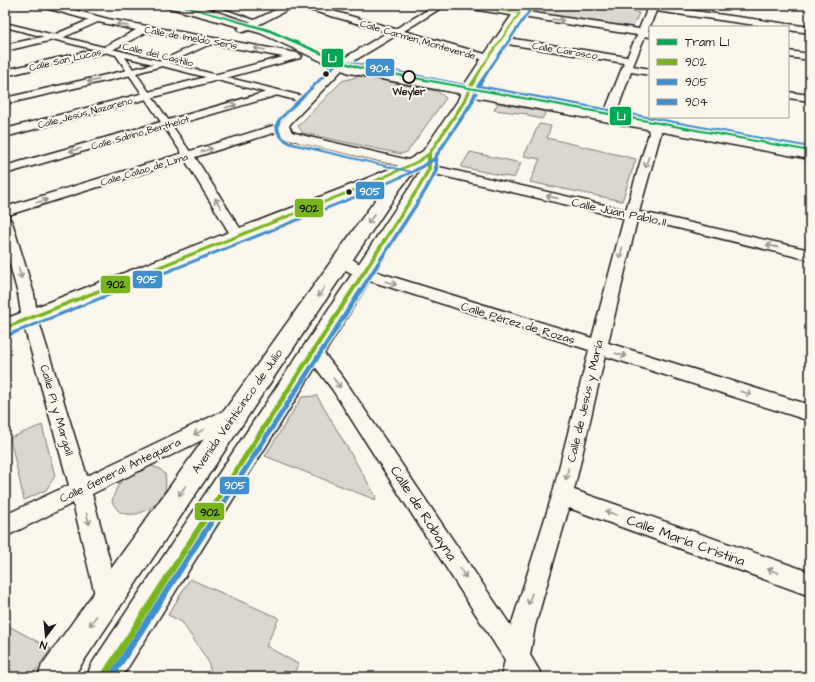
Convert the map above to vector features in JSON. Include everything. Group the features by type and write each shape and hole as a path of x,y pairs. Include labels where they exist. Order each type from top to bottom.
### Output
{"main road":[{"name":"Avenida Veinticinco de Julio","path":"54,677 234,415 353,266 419,187 423,163 464,102 473,81 522,9"},
{"path":"468,92 519,100 810,154"},
{"path":"5,328 423,163"},
{"name":"Avenida Veinticinco de Julio","path":"103,677 313,352 353,266"}],"street":[{"name":"Calle de Imeldo Serís","path":"45,5 96,20 297,56 319,61 338,69"},
{"path":"169,5 248,26 292,43 338,69 468,92"},
{"path":"205,5 257,22"},
{"path":"5,101 161,64 293,5"},
{"name":"Calle Carmen Monteverde","path":"302,5 488,58"},
{"path":"283,126 347,60 442,5"},
{"path":"465,5 522,9 646,33"},
{"path":"630,5 653,6 784,26"},
{"path":"611,117 611,111 628,64 646,33 653,6"},
{"path":"5,48 54,37 96,20"},
{"name":"Calle del Castillo","path":"5,25 161,64 211,79 307,100"},
{"path":"789,27 810,30"},
{"name":"Calle San Lucas","path":"5,73 105,50 145,29"},
{"name":"Calle Cairasco","path":"501,40 628,64 649,72"},
{"path":"119,54 188,156 238,236"},
{"path":"789,54 810,57"},
{"path":"211,79 297,56"},
{"name":"Calle Jesús Nazareno","path":"5,133 211,79"},
{"name":"Calle Sabino Berthelot","path":"5,170 274,93"},
{"path":"789,95 810,98"},
{"name":"Calle de Jesús y María","path":"521,670 523,626 562,496 631,215 656,133 654,125"},
{"name":"Calle Juan Pablo II","path":"283,126 288,134 295,137 393,161 423,163 631,215 666,221 810,255"},
{"name":"Calle Callao de Lima","path":"5,212 283,126"},
{"name":"Calle Pi y Margall","path":"5,222 26,294 30,319 102,569 108,599"},
{"name":"Calle Pérez de Rozas","path":"353,266 598,348 810,414"},
{"name":"Calle de Robayna","path":"313,352 338,384 521,670"},
{"name":"Calle General Antequera","path":"5,526 234,415"},
{"name":"Calle María Cristina","path":"562,496 810,584"}],"shaded area":[{"path":"541,5 603,6 639,13 633,27 536,13"},
{"path":"360,76 437,91 446,98 407,152 401,154 303,133 298,126 342,81"},
{"path":"498,103 546,112 542,119 528,116 528,114 494,110"},
{"path":"539,124 551,126 547,138 636,159 622,201 530,182 540,159 524,156"},
{"path":"470,152 521,163 514,178 461,167"},
{"path":"317,396 375,495 376,500 265,456 302,397"},
{"path":"42,425 55,476 46,490 24,500 10,438"},
{"path":"152,466 160,469 165,474 165,490 162,496 153,506 140,513 127,514 120,512 112,502 117,487 121,481 136,471"},
{"path":"190,579 279,618 266,646 298,664 293,677 212,677 208,661 182,622 168,615"},
{"path":"5,624 51,649 31,677 5,677"}],"tram line":[{"name":"L1","path":"179,5 268,30 339,61 360,68 810,151"}],"transit line":[{"name":"902","path":"465,5 520,13"},
{"name":"905","path":"111,677 425,191 436,171 436,156 470,106 478,87 494,62 531,9"},
{"name":"904","path":"531,9 478,86 649,117"},
{"name":"902","path":"103,677 419,187 429,169 429,154 464,102 472,84 488,58 520,13"},
{"name":"904","path":"464,84 340,60 279,120 277,128 282,138 292,144 412,172 434,159 473,100"},
{"name":"904","path":"652,118 810,147"},
{"name":"902","path":"5,328 362,187 417,162 429,154 439,140"},
{"name":"905","path":"8,335 365,193 421,168 434,159 445,144"}],"place":[{"name":"Weyler","path":"409,77"}]}
